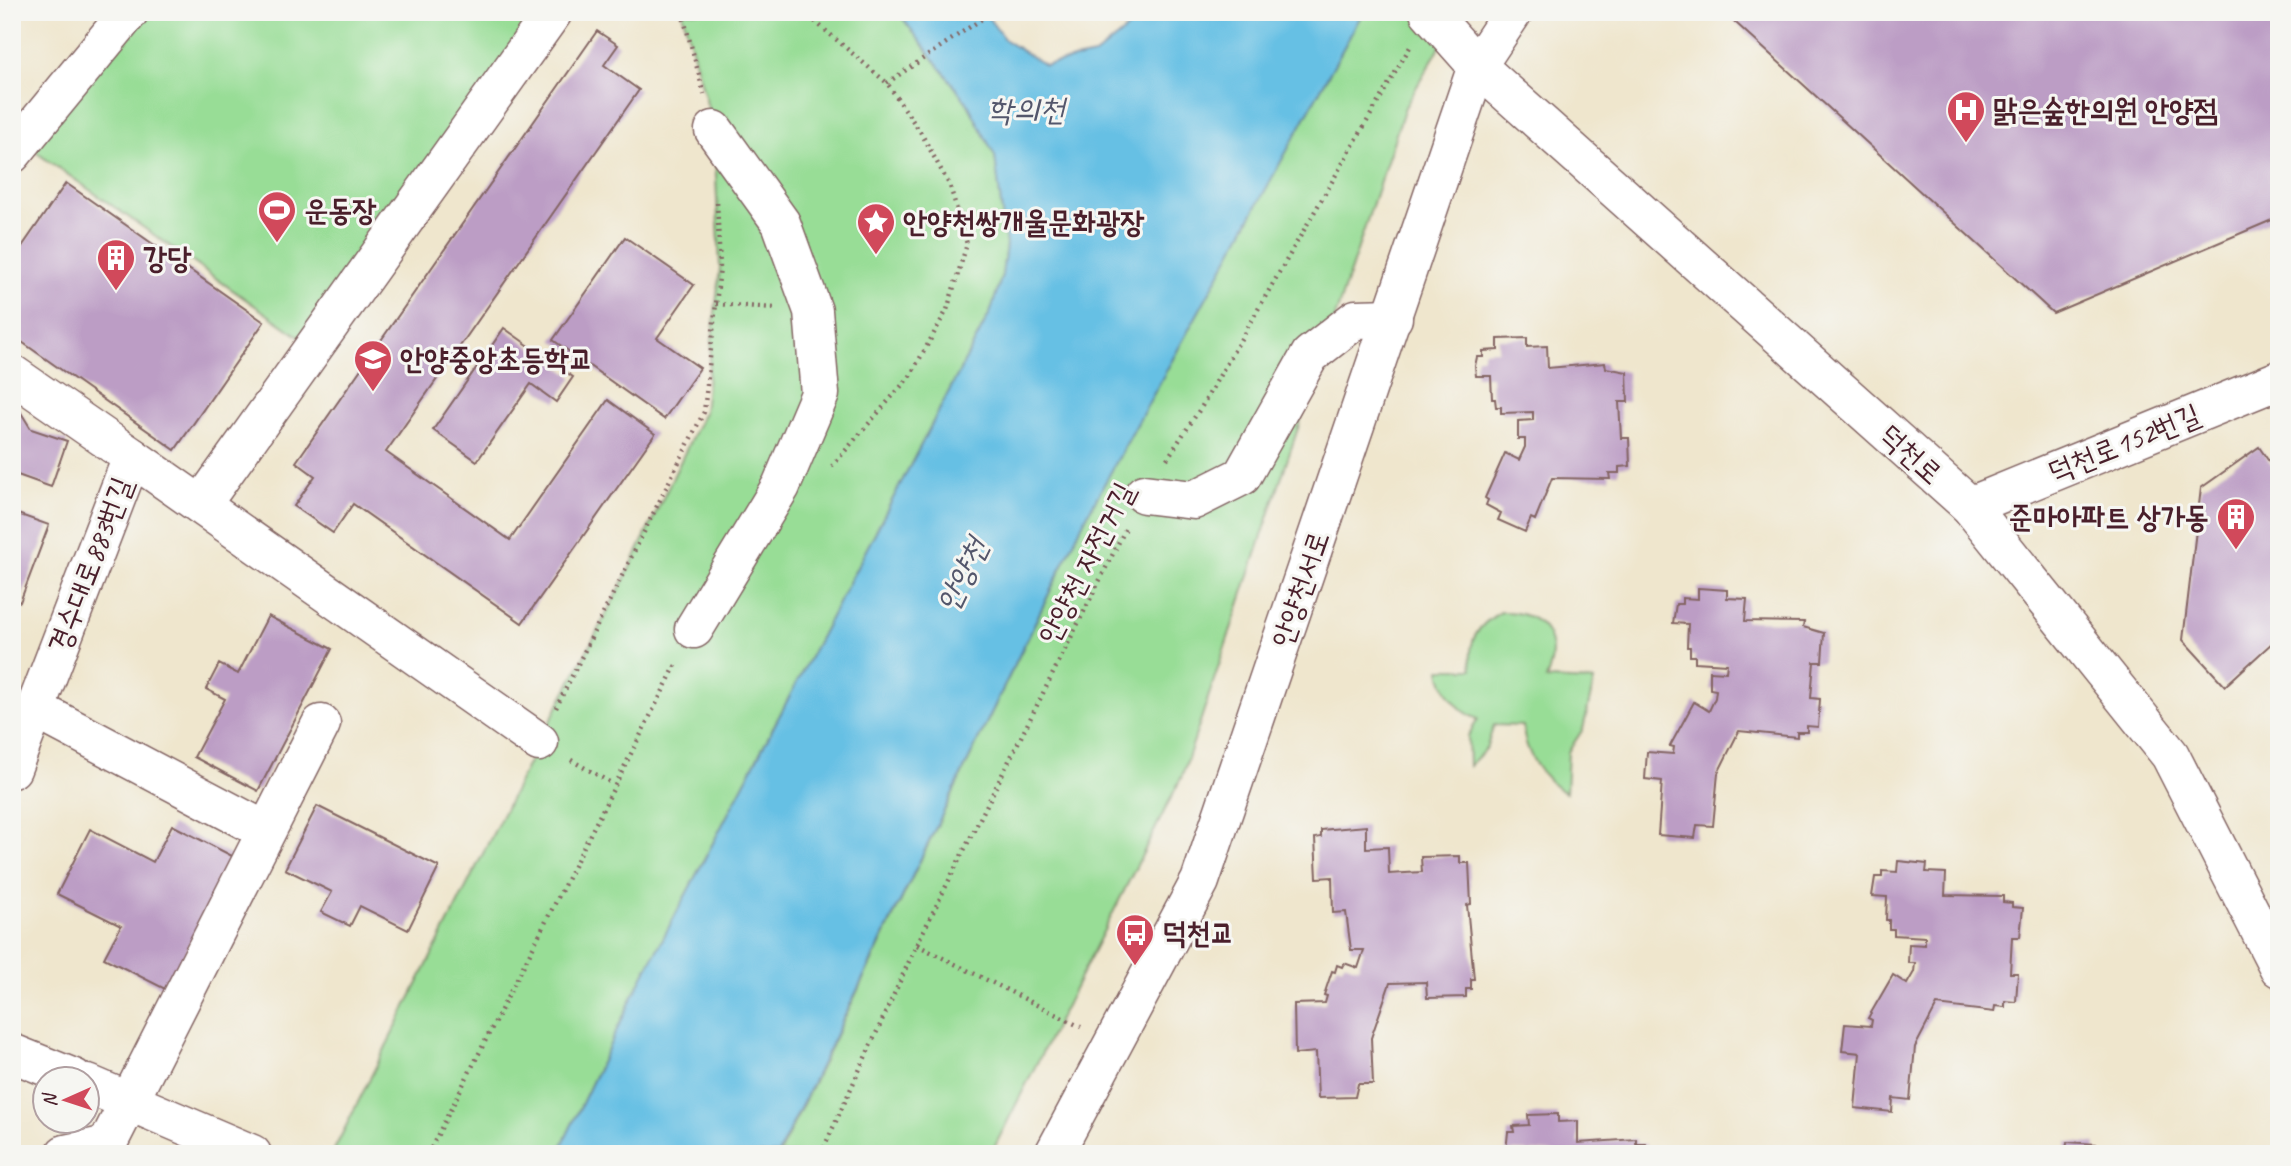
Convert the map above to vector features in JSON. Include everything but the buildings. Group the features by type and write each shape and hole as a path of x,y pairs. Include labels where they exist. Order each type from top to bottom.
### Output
{"street":[{"path":"12,153 129,12"},
{"path":"201,505 553,12"},
{"name":"안양천서로","path":"1054,1154 1200,881 1477,66 1513,12"},
{"name":"덕천로","path":"1427,27 1477,66 1970,506 2170,755 2279,968"},
{"path":"694,629 781,486 820,394 813,311 782,223 714,130"},
{"path":"1144,494 1194,500 1242,476 1310,355 1356,320 1393,318"},
{"name":"경수대로883번길","path":"12,374 132,457 12,769"},
{"name":"덕천로152번길","path":"1970,506 2279,380"},
{"path":"132,457 539,742"},
{"path":"35,709 266,831"},
{"path":"65,1154 107,1145 321,724"},
{"path":"12,1053 38,1064"},
{"path":"102,1090 251,1154"}],"path":[{"path":"682,12 714,130"},
{"path":"804,12 887,83 992,12"},
{"name":"안양천 자전거길","path":"821,1154 917,944 1144,494 1202,406 1427,27"},
{"path":"613,784 539,742 704,412 720,268 717,199"},
{"path":"716,304 813,311"},
{"path":"917,944 1114,1043"}],"green space":[{"name":"운동장","path":"129,12 553,12 314,347 20,141"},
{"path":"682,12 898,12 968,104 995,156 1006,245 1002,275 991,311 634,994 558,1154 332,1154 539,742 625,578 704,412 720,268 714,130"},
{"path":"1363,12 1460,12 1405,107 1182,776 991,1154 779,1154 1085,519"},
{"path":"1501,612 1528,617 1538,622 1546,631 1552,652 1546,679 1594,681 1583,729 1568,752 1566,793 1550,781 1536,765 1527,746 1523,726 1494,725 1486,749 1469,766 1468,736 1478,719 1464,711 1452,699 1440,669 1472,669 1471,650 1476,635 1486,622"}],"water":[{"path":"898,12 984,12 1005,40 1045,65 1095,55 1148,12 1363,12 1085,519 778,1154 558,1154 634,994 991,311 1002,275 1006,245 995,156 968,104"}],"place":[{"name":"맑은숲한의원 안양점","path":"1966,144"},
{"name":"운동장","path":"277,244"},
{"name":"안양천쌍개울문화광장","path":"876,256"},
{"name":"강당","path":"116,292"},
{"name":"안양중앙초등학교","path":"373,393"},
{"name":"준마아파트 상가동","path":"2236,551"},
{"name":"덕천교","path":"1135,967"}],"water label":[{"name":"학의천","path":"1026,109"},
{"name":"안양천","path":"962,575"}]}
